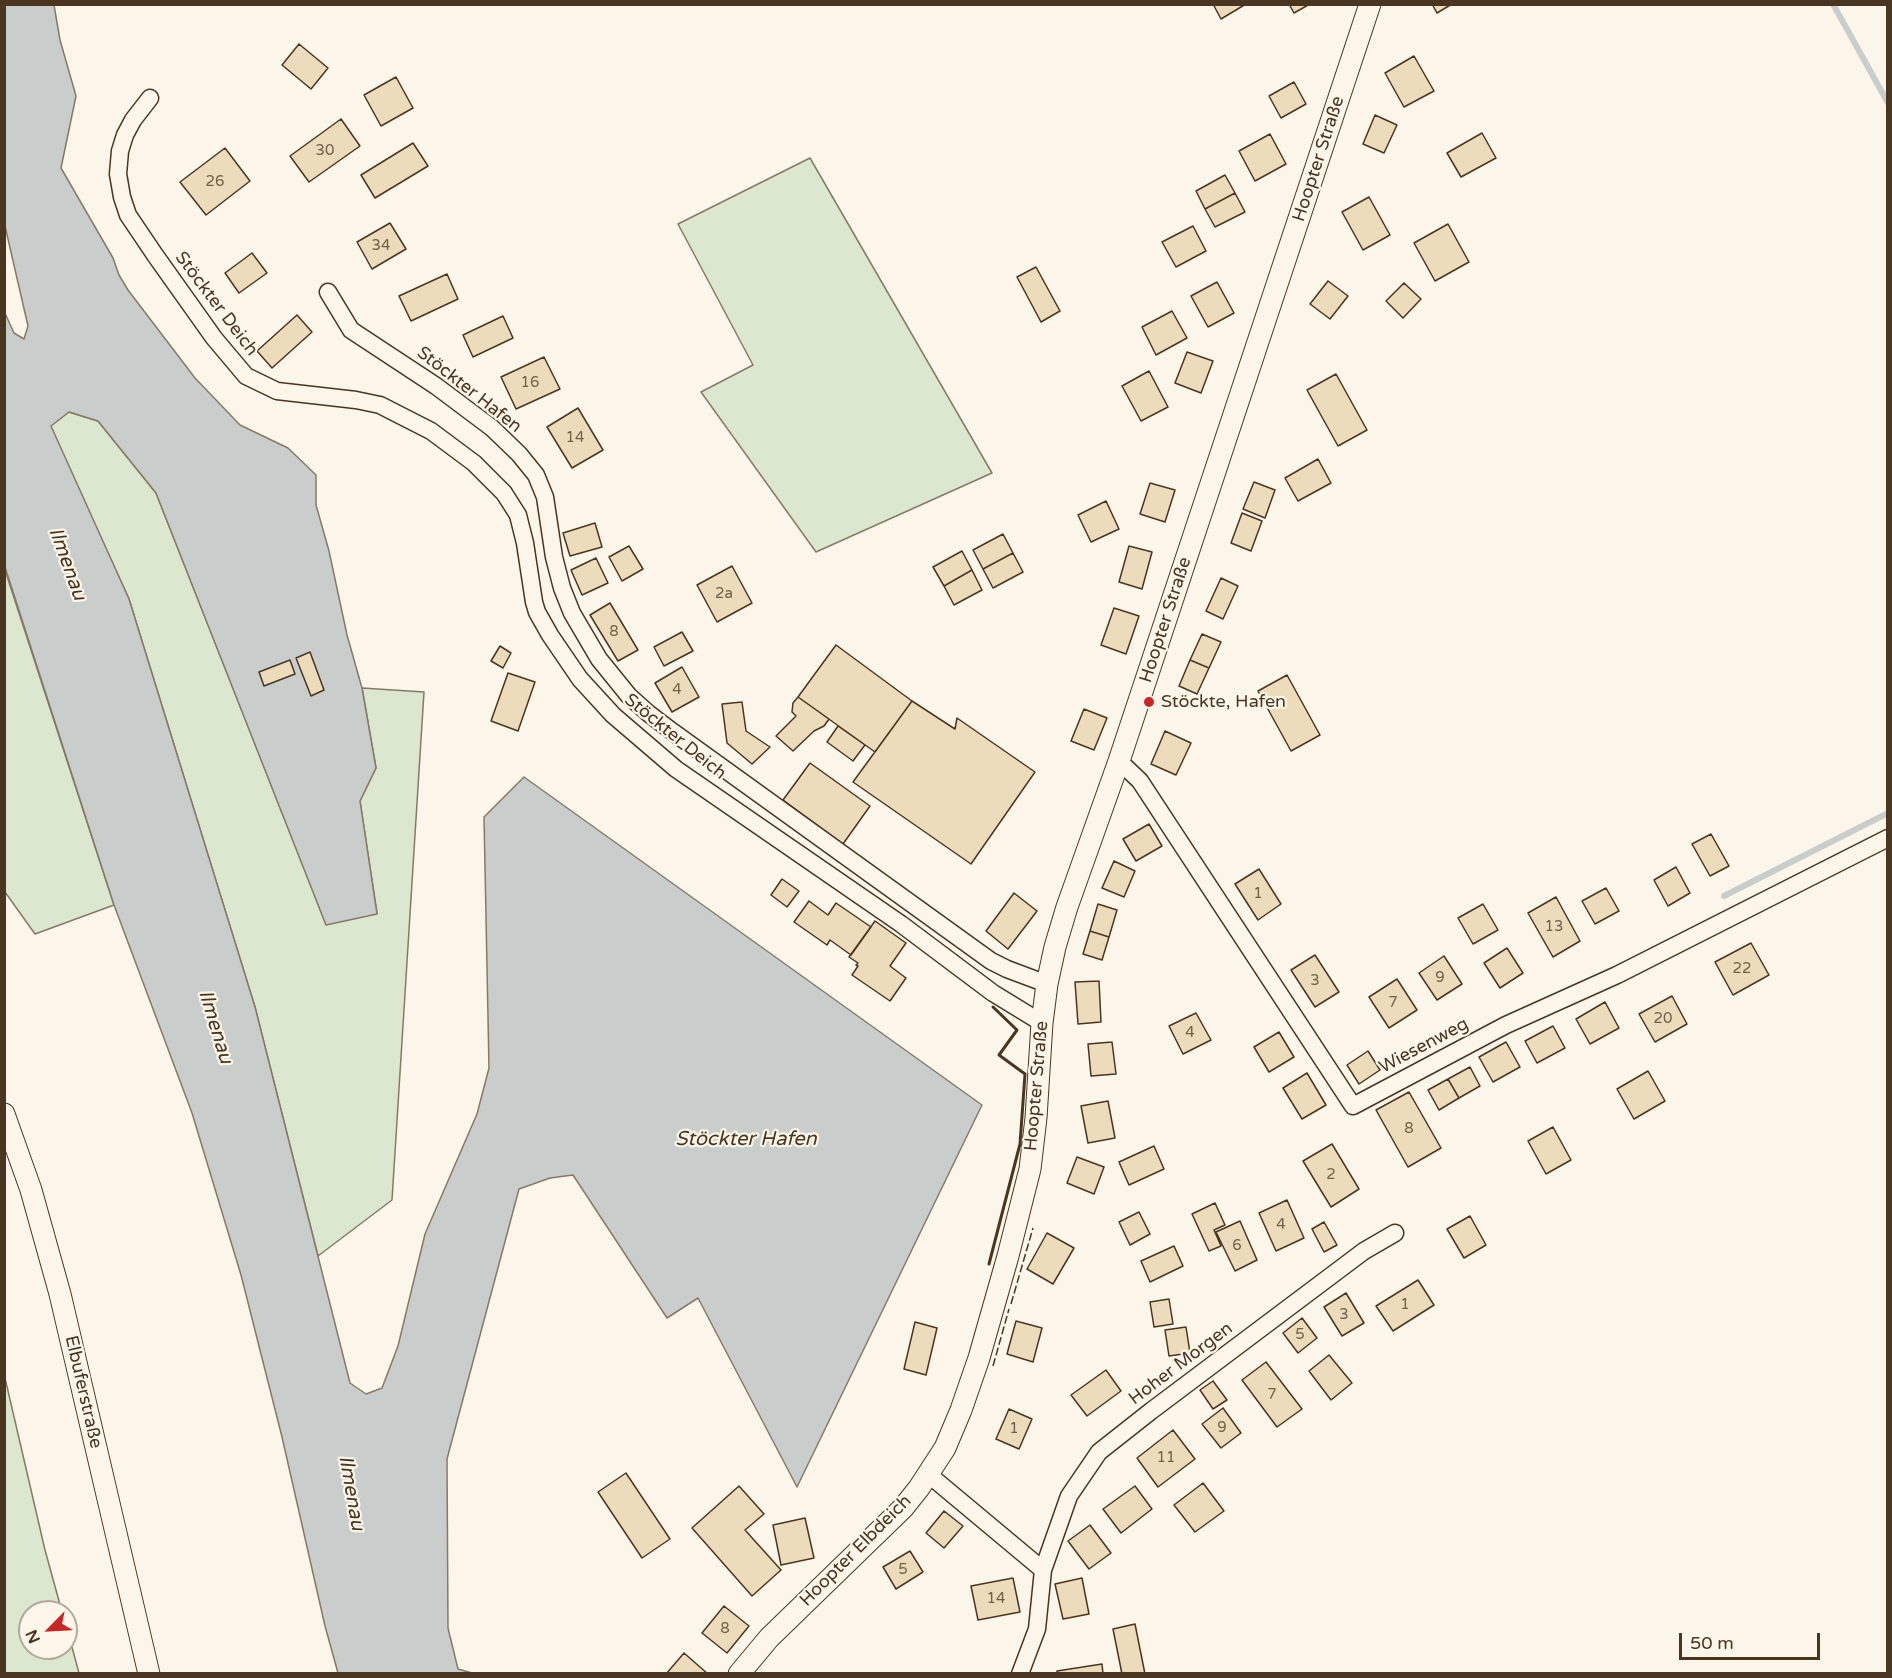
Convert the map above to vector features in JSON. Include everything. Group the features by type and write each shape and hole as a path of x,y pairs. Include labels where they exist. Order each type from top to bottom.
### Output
{"street":[{"name":"Hoopter Straße","path":"971,1384 1008,1256 1030,1169 1036,1118 1042,1023 1055,946 1370,4"},
{"name":"Stöckter Deich","path":"150,98 133,120 122,143 118,174 122,197 129,215 155,255 214,338 246,376 277,391 380,405 431,431 474,463 504,493 518,515 525,543 534,602 545,627 561,654 580,679 613,715 676,769 901,924 993,993 1042,1023"},
{"name":"Stöckter Hafen","path":"328,292 351,330 427,379 492,428 519,454 536,475 545,497 554,557 562,588 572,613 599,659 629,696 673,732 991,961 1047,984"},
{"name":"Wiesenweg","path":"1119,760 1140,781 1353,1106 1506,1025 1617,975 1887,838"},
{"name":"Elbuferstraße","path":"4,1114 31,1191 60,1294 149,1674"},
{"name":"Hoher Morgen","path":"1020,1674 1037,1629 1043,1570 1069,1496 1099,1452 1364,1251 1395,1233"},
{"name":"Hoopter Elbdeich","path":"739,1674 783,1624 895,1516 945,1448 971,1384"},
{"path":"928,1474 1043,1570"}],"green space":[{"path":"810,158 992,473 816,552 701,392 753,365 678,224"},
{"path":"69,412 98,421 156,493 326,924 377,913 360,801 376,768 362,688 424,692 392,1200 318,1256 255,1007 129,599 50,426"},
{"path":"4,567 114,905 35,934 5,892"},
{"path":"5,1378 59,1600 18,1600 18,1660 75,1660 79,1673 5,1673"}],"water":[{"name":"Ilmenau","path":"5,5 54,5 60,40 76,96 61,168 113,258 128,290 195,378 240,425 288,448 316,475 316,505 362,688 376,768 360,801 377,914 326,925 156,493 98,421 69,412 51,426 129,599 255,1007 350,1383 366,1394 382,1388 398,1346 425,1234 477,1114 489,1068 484,817 524,777 982,1105 797,1487 698,1298 667,1318 573,1175 550,1178 519,1189 447,1459 448,1628 458,1669 472,1673 338,1673 241,1275 192,1113 114,905 5,567 4,311 14,333 24,339 28,326 5,226"}],"building":[{"path":"1213,4 1246,4 1221,19"},
{"path":"1289,4 1310,4 1294,13"},
{"path":"1432,4 1452,4 1437,13"},
{"path":"299,44 328,68 311,89 282,65"},
{"path":"1414,56 1434,91 1404,107 1385,73"},
{"path":"396,77 413,108 381,126 364,95"},
{"path":"1294,82 1306,104 1281,118 1269,96"},
{"path":"1375,115 1397,125 1384,153 1363,144"},
{"path":"341,119 360,146 309,182 290,156"},
{"path":"1482,133 1496,158 1461,177 1447,153"},
{"path":"1270,134 1286,164 1255,181 1239,151"},
{"path":"413,143 428,166 375,198 361,175"},
{"path":"225,148 250,181 206,215 180,182"},
{"path":"1225,175 1235,193 1205,209 1196,191"},
{"path":"1235,193 1245,212 1215,227 1205,209"},
{"path":"1369,197 1390,235 1363,250 1342,212"},
{"path":"390,223 406,249 372,269 357,242"},
{"path":"1448,224 1469,262 1435,281 1414,243"},
{"path":"1193,226 1206,251 1176,267 1162,242"},
{"path":"252,253 267,273 239,293 225,273"},
{"path":"1036,267 1060,311 1041,322 1017,277"},
{"path":"447,274 458,299 411,321 399,296"},
{"path":"1328,281 1348,296 1330,319 1310,304"},
{"path":"1217,282 1234,313 1208,327 1191,296"},
{"path":"1404,283 1421,299 1403,318 1386,301"},
{"path":"1172,311 1187,338 1156,355 1142,327"},
{"path":"297,315 312,332 272,368 257,351"},
{"path":"503,316 513,338 473,357 463,335"},
{"path":"1187,352 1213,361 1201,393 1175,383"},
{"path":"544,357 560,389 516,409 501,377"},
{"path":"1149,371 1168,407 1141,421 1122,386"},
{"path":"1336,374 1367,430 1338,446 1307,390"},
{"path":"578,408 603,450 572,468 547,427"},
{"path":"1318,459 1331,483 1298,501 1285,478"},
{"path":"1254,482 1275,490 1265,518 1243,509"},
{"path":"1150,483 1175,490 1165,522 1140,514"},
{"path":"1106,501 1119,529 1091,542 1078,515"},
{"path":"1242,513 1262,521 1251,551 1231,543"},
{"path":"595,523 602,547 570,556 563,533"},
{"path":"1003,534 1013,553 983,569 973,550"},
{"path":"629,546 643,569 622,581 609,557"},
{"path":"1129,546 1152,552 1142,589 1119,582"},
{"path":"962,551 972,570 944,586 933,567"},
{"path":"1013,553 1023,572 993,588 983,569"},
{"path":"596,558 608,583 582,595 571,570"},
{"path":"732,566 752,603 717,622 697,585"},
{"path":"972,570 982,590 954,605 944,586"},
{"path":"1221,578 1238,586 1223,619 1206,611"},
{"path":"610,603 638,650 618,661 590,615"},
{"path":"1114,608 1139,616 1126,654 1101,645"},
{"path":"682,632 693,651 664,666 654,647"},
{"path":"1202,634 1221,642 1209,668 1190,660"},
{"path":"836,645 912,701 875,752 798,697"},
{"path":"500,646 511,653 503,668 491,661"},
{"path":"310,652 324,690 311,696 296,658"},
{"path":"290,660 295,674 264,686 259,672"},
{"path":"1190,660 1209,668 1197,694 1179,686"},
{"path":"682,667 699,697 672,712 655,683"},
{"path":"508,673 535,682 518,731 491,721"},
{"path":"1287,675 1320,735 1291,751 1258,691"},
{"path":"798,697 829,719 824,726 814,731 793,751 776,736 796,716 792,712 793,703"},
{"path":"912,701 955,729 957,718 1035,772 971,864 853,782"},
{"path":"742,702 746,731 770,747 752,764 727,743 722,704"},
{"path":"1084,709 1107,718 1094,750 1071,741"},
{"path":"838,726 865,745 853,761 827,742"},
{"path":"1165,731 1191,743 1176,775 1151,764"},
{"path":"810,763 870,806 843,844 783,800"},
{"path":"1149,824 1162,846 1136,861 1123,839"},
{"path":"1711,834 1729,866 1710,876 1692,844"},
{"path":"1114,861 1135,871 1124,897 1102,888"},
{"path":"1676,867 1690,893 1668,906 1654,880"},
{"path":"1259,869 1281,904 1258,920 1235,884"},
{"path":"782,879 799,891 787,907 771,895"},
{"path":"1606,888 1619,911 1595,924 1582,901"},
{"path":"1014,893 1037,911 1008,949 986,931"},
{"path":"1556,897 1580,941 1553,957 1528,913"},
{"path":"809,901 828,915 836,903 871,927 851,955 830,940 827,945 794,922"},
{"path":"1098,904 1117,910 1109,937 1090,931"},
{"path":"1483,904 1498,930 1473,944 1458,918"},
{"path":"875,921 906,943 890,966 906,978 890,1001 852,975 858,963 849,957"},
{"path":"1090,931 1109,937 1102,960 1083,954"},
{"path":"1751,943 1769,975 1733,995 1715,962"},
{"path":"1507,948 1523,973 1500,988 1484,963"},
{"path":"1315,955 1339,992 1315,1007 1291,970"},
{"path":"1444,956 1462,984 1437,1000 1419,973"},
{"path":"1397,979 1417,1010 1389,1028 1369,997"},
{"path":"1099,981 1101,1022 1078,1024 1075,982"},
{"path":"1672,996 1687,1024 1655,1042 1639,1014"},
{"path":"1605,1002 1619,1028 1590,1044 1576,1019"},
{"path":"1196,1013 1211,1040 1183,1054 1169,1026"},
{"path":"1553,1026 1565,1048 1537,1063 1525,1041"},
{"path":"1279,1032 1294,1057 1269,1072 1254,1047"},
{"path":"1112,1042 1116,1074 1091,1076 1088,1044"},
{"path":"1506,1042 1520,1067 1493,1082 1479,1057"},
{"path":"1368,1051 1380,1070 1359,1084 1347,1065"},
{"path":"1470,1067 1480,1086 1459,1098 1448,1079"},
{"path":"1648,1071 1665,1101 1634,1119 1617,1089"},
{"path":"1307,1073 1326,1105 1302,1119 1283,1088"},
{"path":"1448,1079 1459,1098 1439,1110 1428,1090"},
{"path":"1409,1092 1441,1148 1408,1167 1376,1110"},
{"path":"1108,1101 1115,1138 1088,1143 1081,1106"},
{"path":"1553,1127 1571,1160 1546,1174 1528,1141"},
{"path":"1332,1144 1359,1189 1331,1207 1303,1161"},
{"path":"1154,1146 1164,1169 1129,1185 1119,1162"},
{"path":"1077,1157 1104,1167 1094,1194 1067,1183"},
{"path":"1287,1200 1304,1238 1276,1251 1259,1213"},
{"path":"1215,1203 1225,1225 1214,1230 1221,1246 1209,1251 1192,1214"},
{"path":"1139,1212 1150,1234 1130,1245 1119,1222"},
{"path":"1470,1216 1486,1245 1464,1258 1447,1229"},
{"path":"1240,1221 1257,1260 1235,1271 1216,1232"},
{"path":"1324,1222 1337,1245 1324,1252 1312,1229"},
{"path":"1047,1233 1074,1248 1053,1284 1027,1269"},
{"path":"1174,1246 1183,1266 1150,1282 1141,1261"},
{"path":"1418,1280 1434,1305 1393,1331 1376,1306"},
{"path":"1346,1293 1364,1323 1342,1336 1324,1307"},
{"path":"1169,1299 1173,1324 1154,1327 1150,1302"},
{"path":"1302,1318 1317,1338 1298,1353 1283,1333"},
{"path":"1016,1321 1042,1328 1033,1362 1007,1354"},
{"path":"915,1322 937,1328 926,1375 904,1369"},
{"path":"1186,1327 1190,1353 1169,1356 1165,1330"},
{"path":"1329,1355 1352,1383 1331,1400 1309,1371"},
{"path":"1266,1362 1302,1409 1277,1427 1242,1380"},
{"path":"1106,1370 1121,1391 1087,1416 1071,1395"},
{"path":"1213,1381 1227,1400 1213,1409 1200,1390"},
{"path":"1223,1408 1241,1433 1221,1448 1202,1424"},
{"path":"1009,1409 1032,1419 1019,1449 996,1439"},
{"path":"1173,1430 1195,1459 1158,1487 1137,1458"},
{"path":"626,1473 670,1539 642,1558 598,1492"},
{"path":"1203,1483 1224,1511 1195,1532 1174,1505"},
{"path":"739,1486 764,1514 745,1530 781,1570 752,1596 692,1528"},
{"path":"1135,1486 1152,1509 1121,1533 1103,1509"},
{"path":"944,1511 963,1526 944,1548 926,1533"},
{"path":"805,1518 814,1558 781,1565 773,1525"},
{"path":"1090,1525 1111,1553 1089,1569 1068,1541"},
{"path":"910,1551 923,1572 896,1589 883,1567"},
{"path":"1013,1578 1020,1612 978,1620 971,1586"},
{"path":"1082,1578 1089,1614 1063,1619 1055,1584"},
{"path":"724,1606 749,1626 727,1653 702,1633"},
{"path":"1135,1624 1145,1674 1122,1674 1113,1629"},
{"path":"684,1653 708,1674 666,1674"},
{"path":"1102,1664 1103,1674 1057,1674 1057,1671"}],"waterway":[{"path":"1833,4 1888,103"},
{"path":"1724,896 1888,813"}],"fence":[{"path":"1011,1304 1033,1228"},
{"path":"993,1366 1009,1309"}],"wall":[{"path":"989,1264 1020,1144 1025,1074 999,1055 1017,1030 993,1007"}],"place":[{"name":"Stöckte, Hafen","path":"1149,702"}]}
